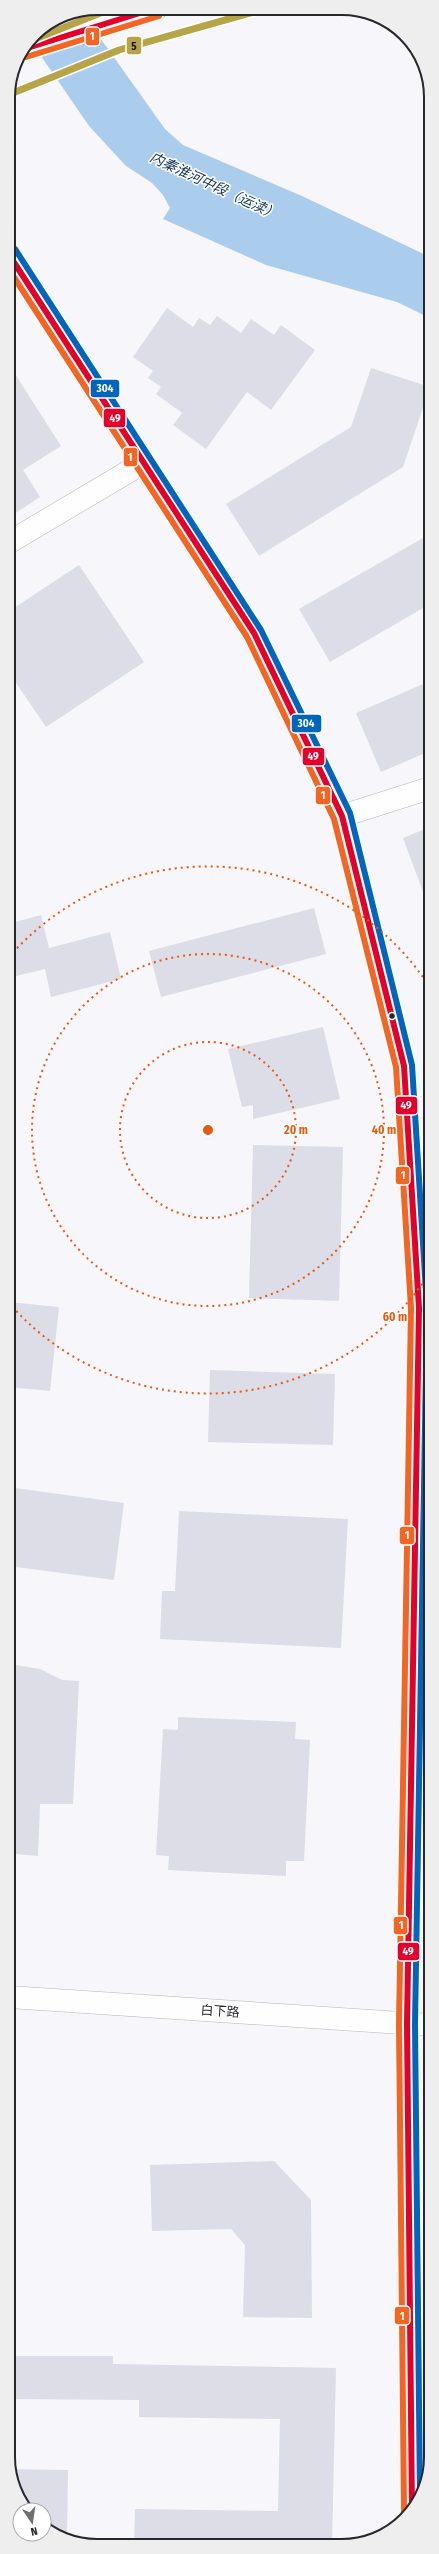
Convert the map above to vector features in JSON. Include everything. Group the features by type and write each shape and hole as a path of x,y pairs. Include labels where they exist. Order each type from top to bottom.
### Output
{"street":[{"path":"32,46 136,15"},
{"path":"15,264 254,633 342,816 404,1066 419,1308 407,2024 412,2500"},
{"path":"15,539 143,463"},
{"path":"342,816 424,790"},
{"name":"白下路","path":"15,1997 424,2025"}],"water":[{"name":"内秦淮河中段（运渎）","path":"85,16 165,129 183,145 302,196 424,254 424,315 397,302 266,265 163,219 170,208 163,195 152,183 126,166 89,126 33,45 43,35 61,23"}],"building":[{"path":"167,308 193,327 199,318 210,325 217,316 241,333 251,319 274,335 281,325 315,350 271,410 247,392 206,449 173,425 182,413 156,394 161,387 148,378 153,371 133,357"},
{"path":"371,368 424,385 424,405 403,467 259,556 226,504 351,427"},
{"path":"15,374 61,446 23,470 40,497 15,513"},
{"path":"424,537 424,607 330,662 299,609"},
{"path":"79,565 144,662 46,727 15,681 15,607"},
{"path":"424,684 424,754 381,772 356,713"},
{"path":"424,829 424,894 403,838"},
{"path":"314,908 326,954 161,997 149,951"},
{"path":"41,915 49,948 110,932 121,979 51,997 45,969 15,976 15,922"},
{"path":"323,1027 340,1099 253,1119 253,1105 242,1107 228,1049"},
{"path":"253,1145 343,1147 339,1301 249,1298"},
{"path":"15,1303 59,1307 50,1391 15,1388"},
{"path":"210,1370 335,1374 333,1445 208,1442"},
{"path":"15,1488 124,1503 114,1580 15,1567"},
{"path":"179,1511 348,1519 341,1648 160,1639 162,1591 175,1591"},
{"path":"15,1665 40,1669 62,1680 79,1681 73,1804 40,1804 38,1856 16,1854"},
{"path":"178,1717 296,1722 295,1739 310,1740 304,1861 286,1861 286,1876 168,1870 169,1856 156,1855 163,1729 178,1730"},
{"path":"274,2161 311,2200 312,2318 243,2317 245,2245 231,2229 152,2231 150,2165"},
{"path":"15,2356 113,2356 113,2364 336,2368 332,2539 134,2539 135,2509 278,2511 280,2419 139,2417 139,2400 15,2399"},
{"path":"16,2469 68,2470 67,2533 52,2526 52,2502 28,2502 21,2489"}],"transit line":[{"name":"5","path":"42,36 95,15"},
{"name":"49","path":"32,46 133,15"},
{"name":"5","path":"15,92 119,50 243,15"},
{"name":"1","path":"26,57 159,16"},
{"name":"304","path":"15,249 261,630 350,813 412,1065 424,1259"},
{"name":"49","path":"15,264 254,633 342,816 404,1066 419,1308 407,2024 412,2500"},
{"name":"1","path":"15,279 247,637 334,819 396,1067 411,1308 399,2024 404,2511"},
{"name":"304","path":"420,2483 415,2024 424,1487"}]}
